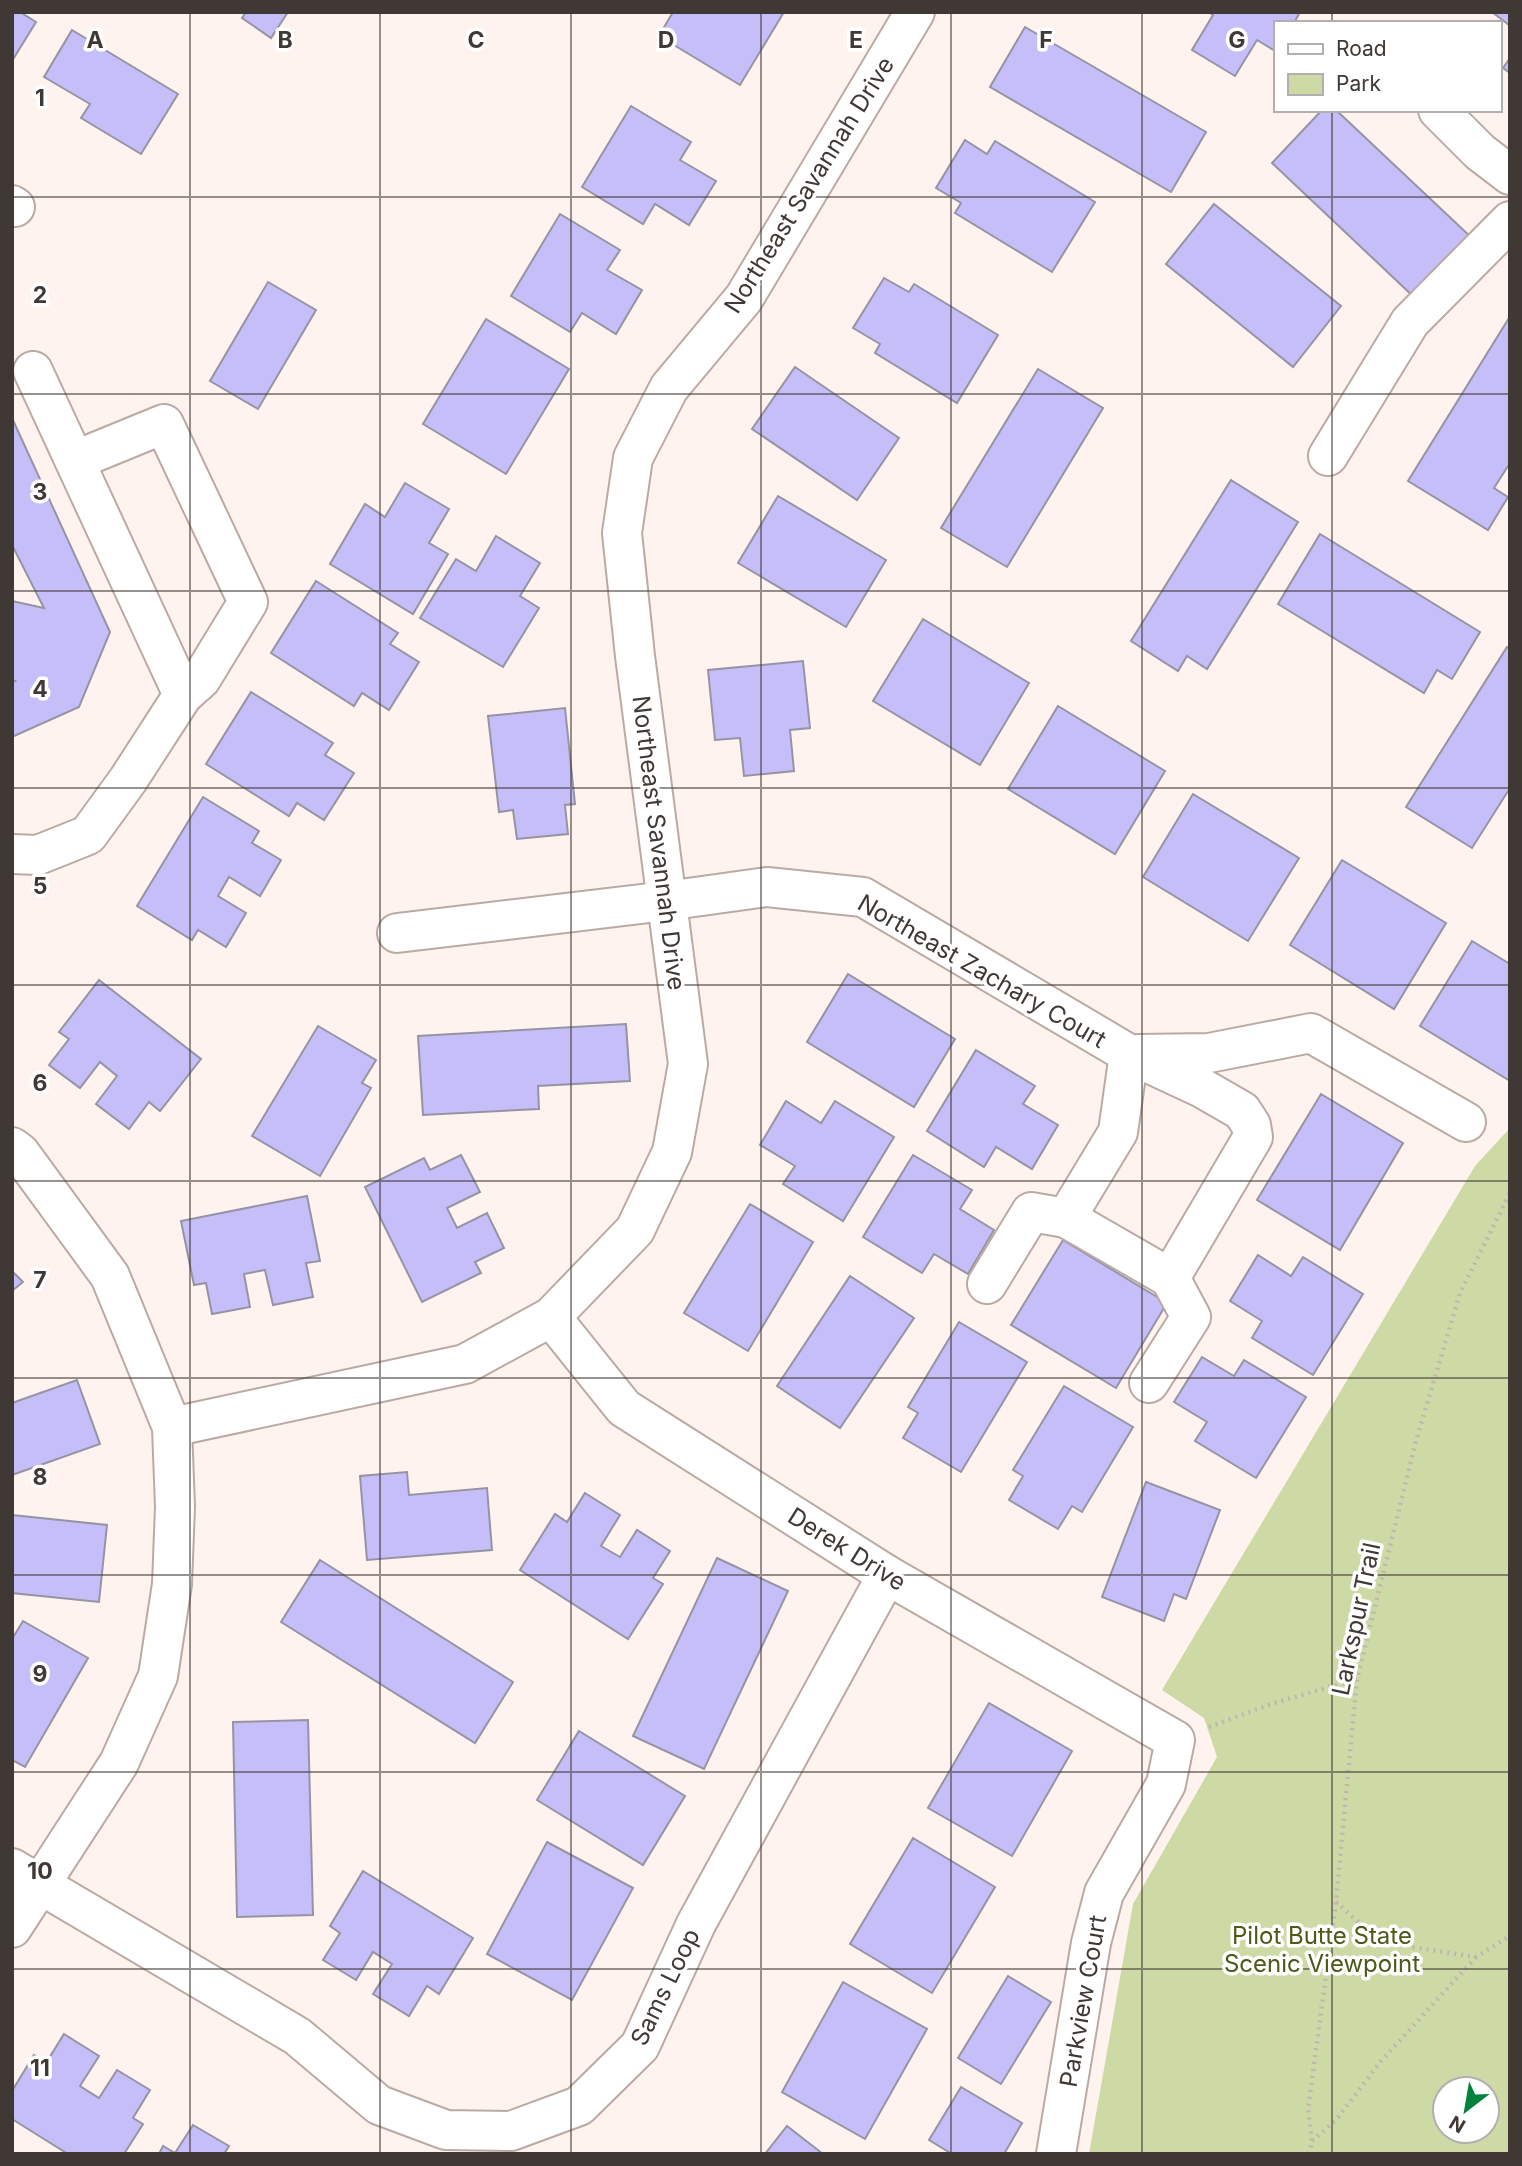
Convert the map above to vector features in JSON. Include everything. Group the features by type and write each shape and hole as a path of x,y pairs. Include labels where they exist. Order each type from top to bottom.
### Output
{"street":[{"name":"Northeast Savannah Drive","path":"172,1427 465,1364 551,1317 635,1230 672,1152 688,1063 635,656 622,533 633,458 669,388 744,298 915,12"},
{"path":"1440,112 1480,152 1510,175"},
{"path":"1328,456 1410,322 1510,221"},
{"path":"33,371 183,695"},
{"path":"12,854 38,855 88,835 128,780 183,695 201,679 248,602 164,424 76,460"},
{"name":"Northeast Zachary Court","path":"397,933 767,887 863,897 1129,1055 1202,1088 1242,1111 1251,1125 1253,1137 1170,1278"},
{"path":"1066,1218 1118,1132 1129,1055 1209,1053 1311,1033 1466,1122"},
{"path":"12,1147 20,1153 110,1276 172,1427 175,1507 172,1584 158,1676 119,1763 27,1876 12,1928"},
{"path":"12,1179 65,1215"},
{"path":"987,1284 1031,1212 1066,1218 1170,1278 1191,1317 1149,1383"},
{"name":"Derek Drive","path":"551,1317 624,1408 887,1575 1175,1740"},
{"name":"Sams Loop","path":"27,1876 297,2036 379,2105 446,2130 511,2131 579,2106 640,2046 695,1924 887,1575"},
{"name":"Parkview Court","path":"1056,2154 1091,1943 1104,1893 1166,1784 1175,1740"}],"path":[{"name":"Larkspur Trail","path":"1309,2154 1312,2141 1308,2109 1336,1901 1357,1679 1416,1441 1460,1293 1510,1193"},
{"path":"1175,1740 1271,1704 1357,1679"},
{"path":"1336,1901 1371,1933 1390,1942 1476,1956"},
{"path":"1312,2141 1336,2120 1381,2061 1476,1956 1510,1936"}],"green space":[{"name":"Pilot Butte State Scenic Viewpoint","path":"1510,1128 1510,2154 1089,2154 1133,1904 1217,1757 1204,1718 1162,1690 1475,1166"}],"building":[{"path":"12,12 20,12 36,22 12,61"},
{"path":"246,12 288,12 271,38 242,18"},
{"path":"673,12 784,12 740,85 659,36"},
{"path":"1208,12 1300,12 1295,21 1274,21 1274,50 1257,40 1235,76 1192,50 1213,15"},
{"path":"1492,12 1510,12 1510,24 1509,25"},
{"path":"1025,27 1206,132 1171,192 990,87"},
{"path":"72,30 178,94 141,154 81,118 90,104 44,77"},
{"path":"1510,58 1510,73 1503,68"},
{"path":"631,106 691,142 680,160 716,181 689,225 655,204 643,224 582,187"},
{"path":"1320,112 1338,112 1473,239 1416,299 1272,163"},
{"path":"965,140 987,154 995,141 1095,202 1052,272 955,213 961,203 936,188"},
{"path":"1214,204 1341,306 1293,367 1166,264"},
{"path":"560,214 620,250 607,270 642,290 616,334 582,313 570,332 511,296"},
{"path":"884,278 909,292 914,284 998,335 957,403 875,353 880,344 853,328"},
{"path":"268,282 316,310 258,409 210,381"},
{"path":"1509,318 1510,463 1494,488 1508,497 1488,530 1408,481"},
{"path":"486,319 569,369 506,474 423,424"},
{"path":"795,367 899,438 857,500 752,429"},
{"path":"1038,369 1103,408 1007,567 941,528"},
{"path":"12,418 110,632 79,707 12,737 12,683 15,681 12,680 12,601 44,608 12,545"},
{"path":"1231,480 1298,522 1207,669 1187,656 1178,671 1131,641"},
{"path":"405,483 449,509 429,543 448,554 413,614 330,564 365,504 385,517"},
{"path":"778,496 886,560 846,627 738,563"},
{"path":"1320,534 1480,632 1452,679 1437,670 1424,693 1278,604"},
{"path":"496,536 540,563 520,596 539,608 503,667 420,618 456,559 476,571"},
{"path":"316,581 398,633 390,644 419,662 389,710 362,693 354,706 271,653"},
{"path":"923,619 1029,683 980,765 873,701"},
{"path":"1507,647 1510,649 1510,788 1472,848 1406,807"},
{"path":"803,661 810,728 790,730 794,771 744,776 740,738 715,740 708,670"},
{"path":"251,692 333,743 325,755 354,773 324,820 297,803 289,816 206,764"},
{"path":"1058,706 1165,771 1115,854 1008,789"},
{"path":"565,708 575,804 565,805 568,834 517,839 513,810 499,812 488,716"},
{"path":"1193,794 1299,858 1248,941 1143,877"},
{"path":"203,797 259,831 252,843 281,860 260,896 229,877 218,896 246,913 226,947 198,930 192,940 137,906"},
{"path":"1342,860 1446,923 1394,1009 1290,945"},
{"path":"1472,941 1510,964 1510,1081 1420,1026"},
{"path":"848,974 955,1039 914,1107 807,1042"},
{"path":"99,980 201,1059 160,1111 149,1102 129,1129 96,1104 117,1076 100,1062 80,1088 49,1065 69,1039 59,1032"},
{"path":"626,1024 630,1081 538,1086 539,1109 423,1115 418,1036"},
{"path":"318,1026 376,1060 362,1083 371,1088 320,1176 252,1136"},
{"path":"976,1050 1035,1086 1023,1104 1058,1125 1032,1169 996,1147 984,1167 927,1131"},
{"path":"1321,1094 1403,1143 1340,1250 1257,1200"},
{"path":"786,1101 821,1123 835,1101 894,1137 843,1221 783,1184 795,1166 760,1145"},
{"path":"461,1155 480,1192 447,1208 457,1228 487,1213 504,1248 475,1262 481,1273 422,1302 365,1187 424,1158 430,1170"},
{"path":"913,1155 972,1190 960,1209 994,1230 968,1274 934,1254 922,1273 863,1237"},
{"path":"307,1196 320,1261 306,1263 313,1297 273,1305 265,1270 244,1274 250,1307 212,1314 206,1283 194,1285 181,1221"},
{"path":"750,1204 813,1242 748,1351 684,1313"},
{"path":"1063,1240 1167,1303 1116,1388 1011,1325"},
{"path":"1258,1255 1291,1276 1303,1257 1363,1294 1313,1375 1252,1338 1262,1321 1230,1301"},
{"path":"12,1271 23,1282 12,1291"},
{"path":"850,1276 914,1318 840,1428 777,1386"},
{"path":"959,1322 1027,1362 961,1472 903,1438 918,1413 908,1407"},
{"path":"1202,1357 1234,1376 1244,1360 1306,1397 1256,1478 1195,1441 1207,1422 1174,1402"},
{"path":"77,1380 100,1444 12,1475 12,1403"},
{"path":"1064,1386 1133,1427 1082,1512 1072,1506 1058,1529 1009,1500 1023,1476 1013,1470"},
{"path":"407,1472 409,1495 487,1488 492,1550 367,1560 360,1476"},
{"path":"1146,1482 1220,1510 1186,1599 1174,1594 1164,1621 1102,1597"},
{"path":"585,1493 620,1515 601,1546 620,1557 637,1530 670,1551 653,1578 663,1584 628,1639 520,1570 555,1514 567,1522"},
{"path":"12,1515 107,1525 99,1602 12,1593"},
{"path":"717,1558 788,1591 704,1769 633,1736"},
{"path":"320,1560 513,1682 475,1743 281,1622"},
{"path":"23,1621 88,1658 25,1767 12,1760 12,1639"},
{"path":"989,1703 1072,1751 1012,1856 928,1808"},
{"path":"308,1720 313,1915 237,1917 233,1722"},
{"path":"579,1731 685,1796 643,1865 537,1800"},
{"path":"913,1838 995,1887 932,1993 850,1944"},
{"path":"547,1842 633,1888 572,2000 487,1954"},
{"path":"363,1871 473,1938 439,1994 427,1986 409,2016 373,1994 392,1964 373,1952 356,1980 323,1960 340,1933 330,1926"},
{"path":"1008,1976 1051,2002 1001,2084 958,2058"},
{"path":"843,1982 927,2029 865,2139 782,2092"},
{"path":"64,2034 99,2056 80,2086 99,2098 117,2070 150,2090 133,2118 143,2124 124,2154 68,2154 12,2119 12,2091 34,2055 46,2063"},
{"path":"961,2087 1022,2123 1004,2154 952,2154 929,2140"},
{"path":"193,2125 229,2146 224,2154 159,2154 163,2146 175,2153"},
{"path":"787,2126 823,2154 765,2154"}]}
